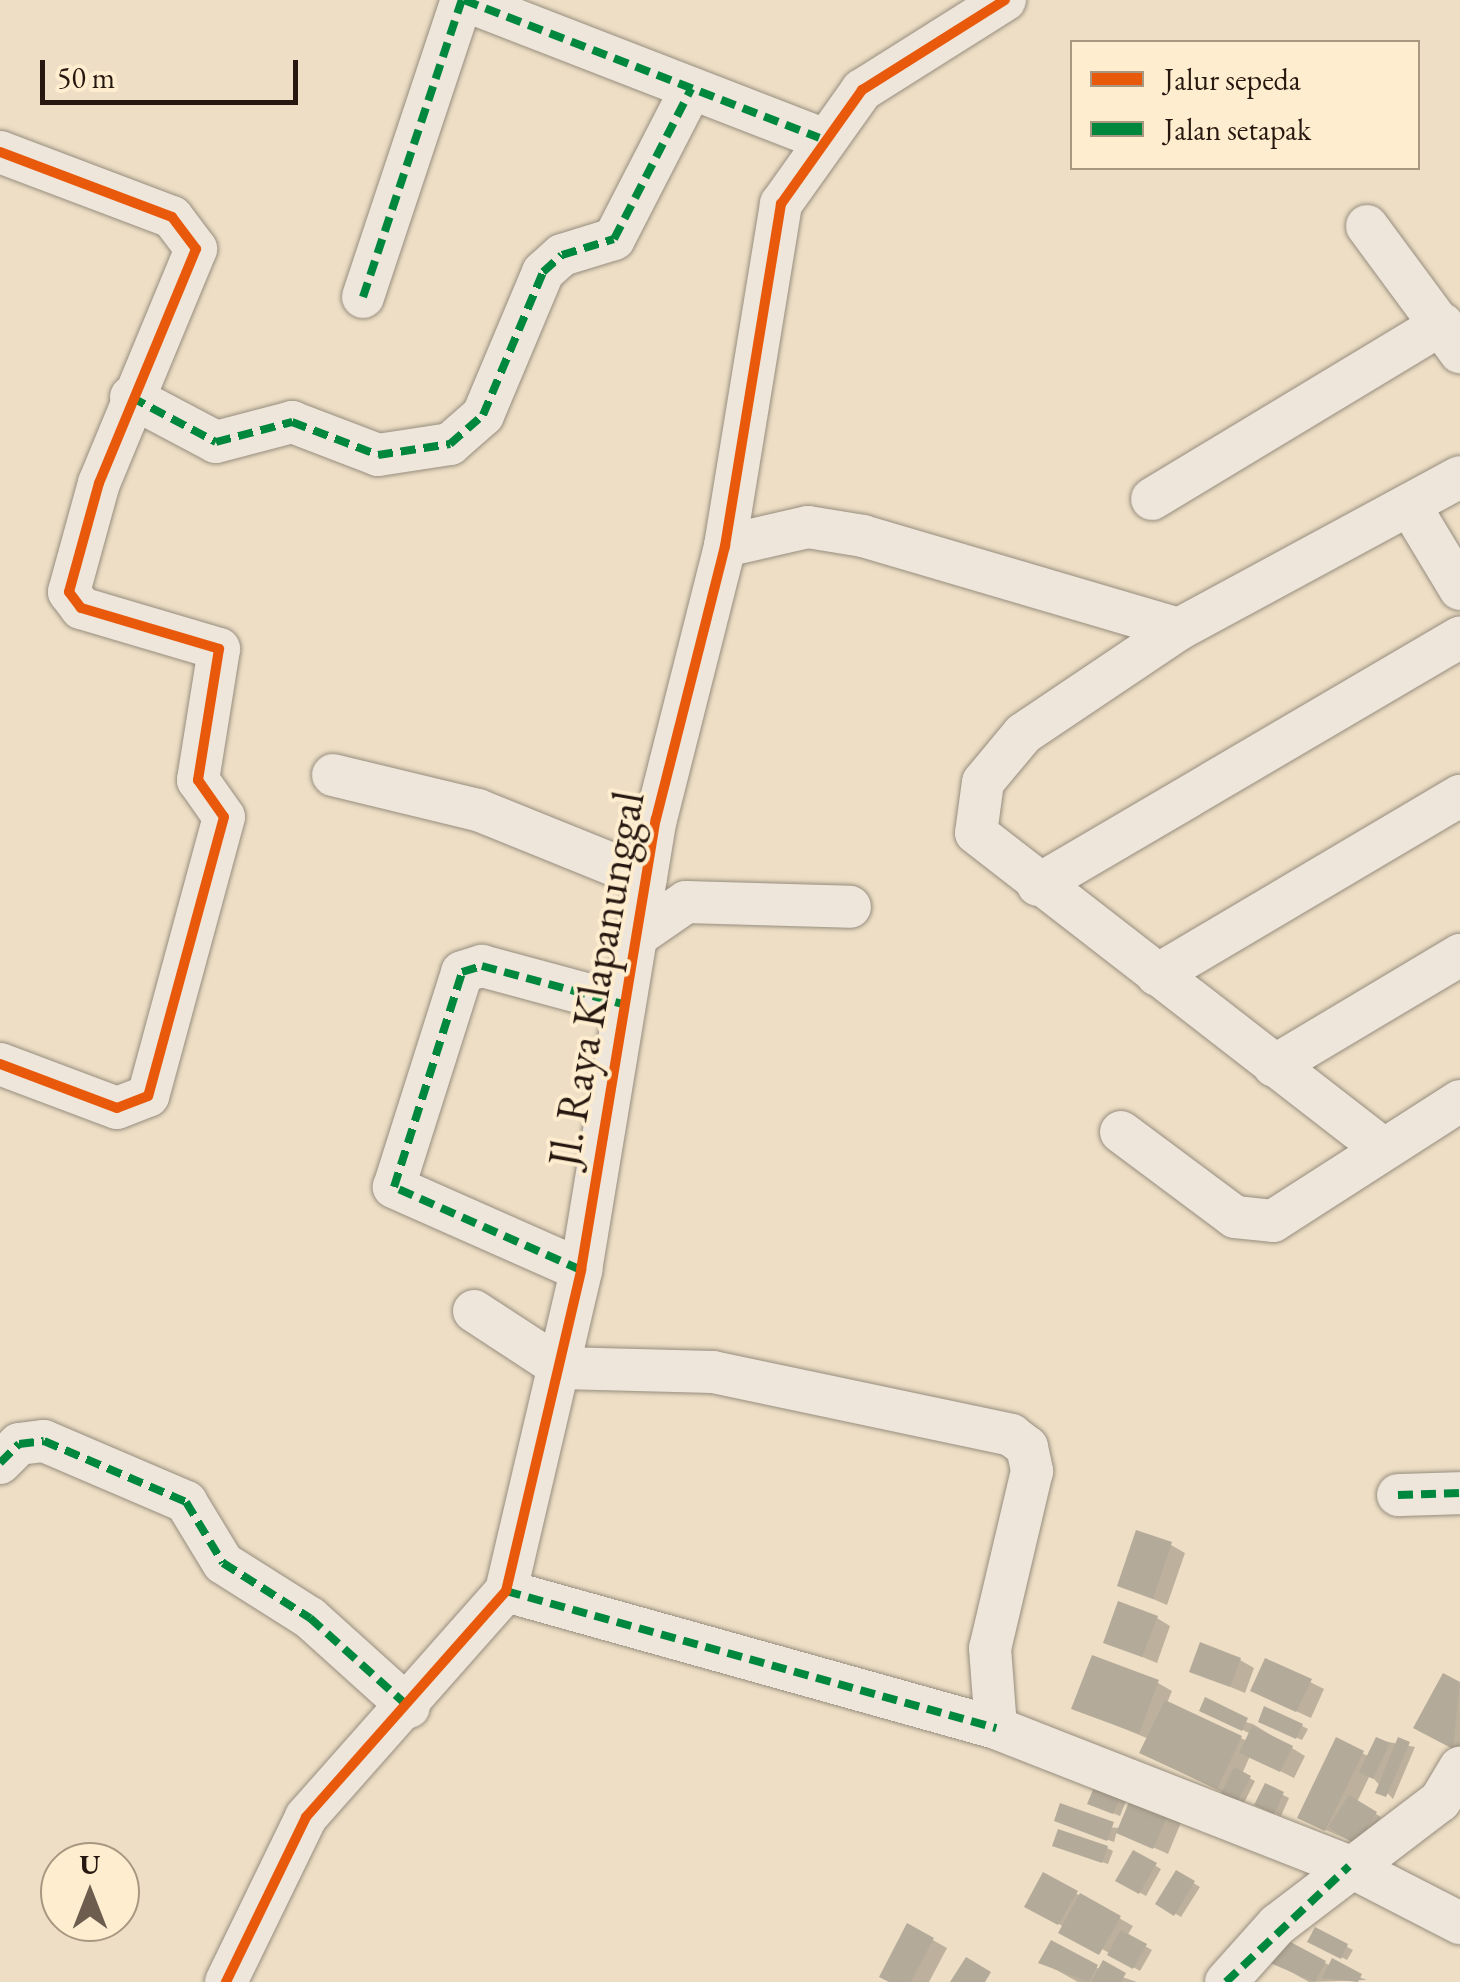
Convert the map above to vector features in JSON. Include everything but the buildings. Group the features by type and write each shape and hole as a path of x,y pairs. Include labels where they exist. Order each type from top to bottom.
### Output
{"street":[{"path":"363,297 463,0 819,138"},
{"name":"Jl. Raya Klapanunggal","path":"226,1982 288,1844 506,1591 581,1270 646,878 725,546 781,204 819,138 898,60 1004,0"},
{"path":"131,397 216,442 292,422 378,454 450,444 484,416 542,272 562,255 614,239 691,89"},
{"path":"0,152 185,228 196,249 131,397 70,592 82,608 219,649 198,780 224,817 148,1096 116,1108 0,1064"},
{"path":"1152,500 1451,338 1367,226"},
{"path":"1382,1147 1038,885 976,833 983,782 1023,734 1179,630 1460,477"},
{"path":"1410,506 1460,589"},
{"path":"725,546 808,527 864,536 1179,630"},
{"path":"1038,885 1460,636"},
{"path":"333,775 478,810 646,878"},
{"path":"1156,975 1460,796"},
{"path":"634,938 686,902 850,906"},
{"path":"1274,1066 1460,955"},
{"path":"581,1270 394,1187 462,972 482,966 623,1004"},
{"path":"1121,1132 1235,1216 1255,1220 1297,1208 1382,1147 1460,1101"},
{"path":"474,1311 561,1368 713,1372 996,1426 1027,1447 1032,1472 990,1648 996,1728"},
{"path":"2,1455 44,1442 186,1502 223,1563 310,1618 408,1706"},
{"path":"1398,1495 1460,1493"},
{"path":"506,1591 996,1728 1349,1866 1460,1923"},
{"path":"1226,1982 1349,1866 1423,1817 1460,1768"}],"marked path":[{"path":"363,297 462,0"},
{"path":"464,0 819,138"},
{"path":"131,397 216,442 292,422 378,455 450,444 483,415 543,272 562,255 614,239 691,89"},
{"path":"581,1270 394,1187 462,972 482,966 623,1004"},
{"path":"0,1463 19,1444 44,1441 186,1502 223,1563 310,1618 409,1707"},
{"path":"1398,1495 1460,1493"},
{"path":"506,1591 996,1728"},
{"path":"1226,1982 1349,1866"}],"cycle path":[{"path":"226,1982 306,1817 506,1591 581,1270 656,819 725,546 781,204 862,90 1005,0"},
{"path":"0,152 172,217 196,249 99,483 69,592 81,608 219,649 198,780 224,817 148,1096 117,1108 0,1064"}]}
